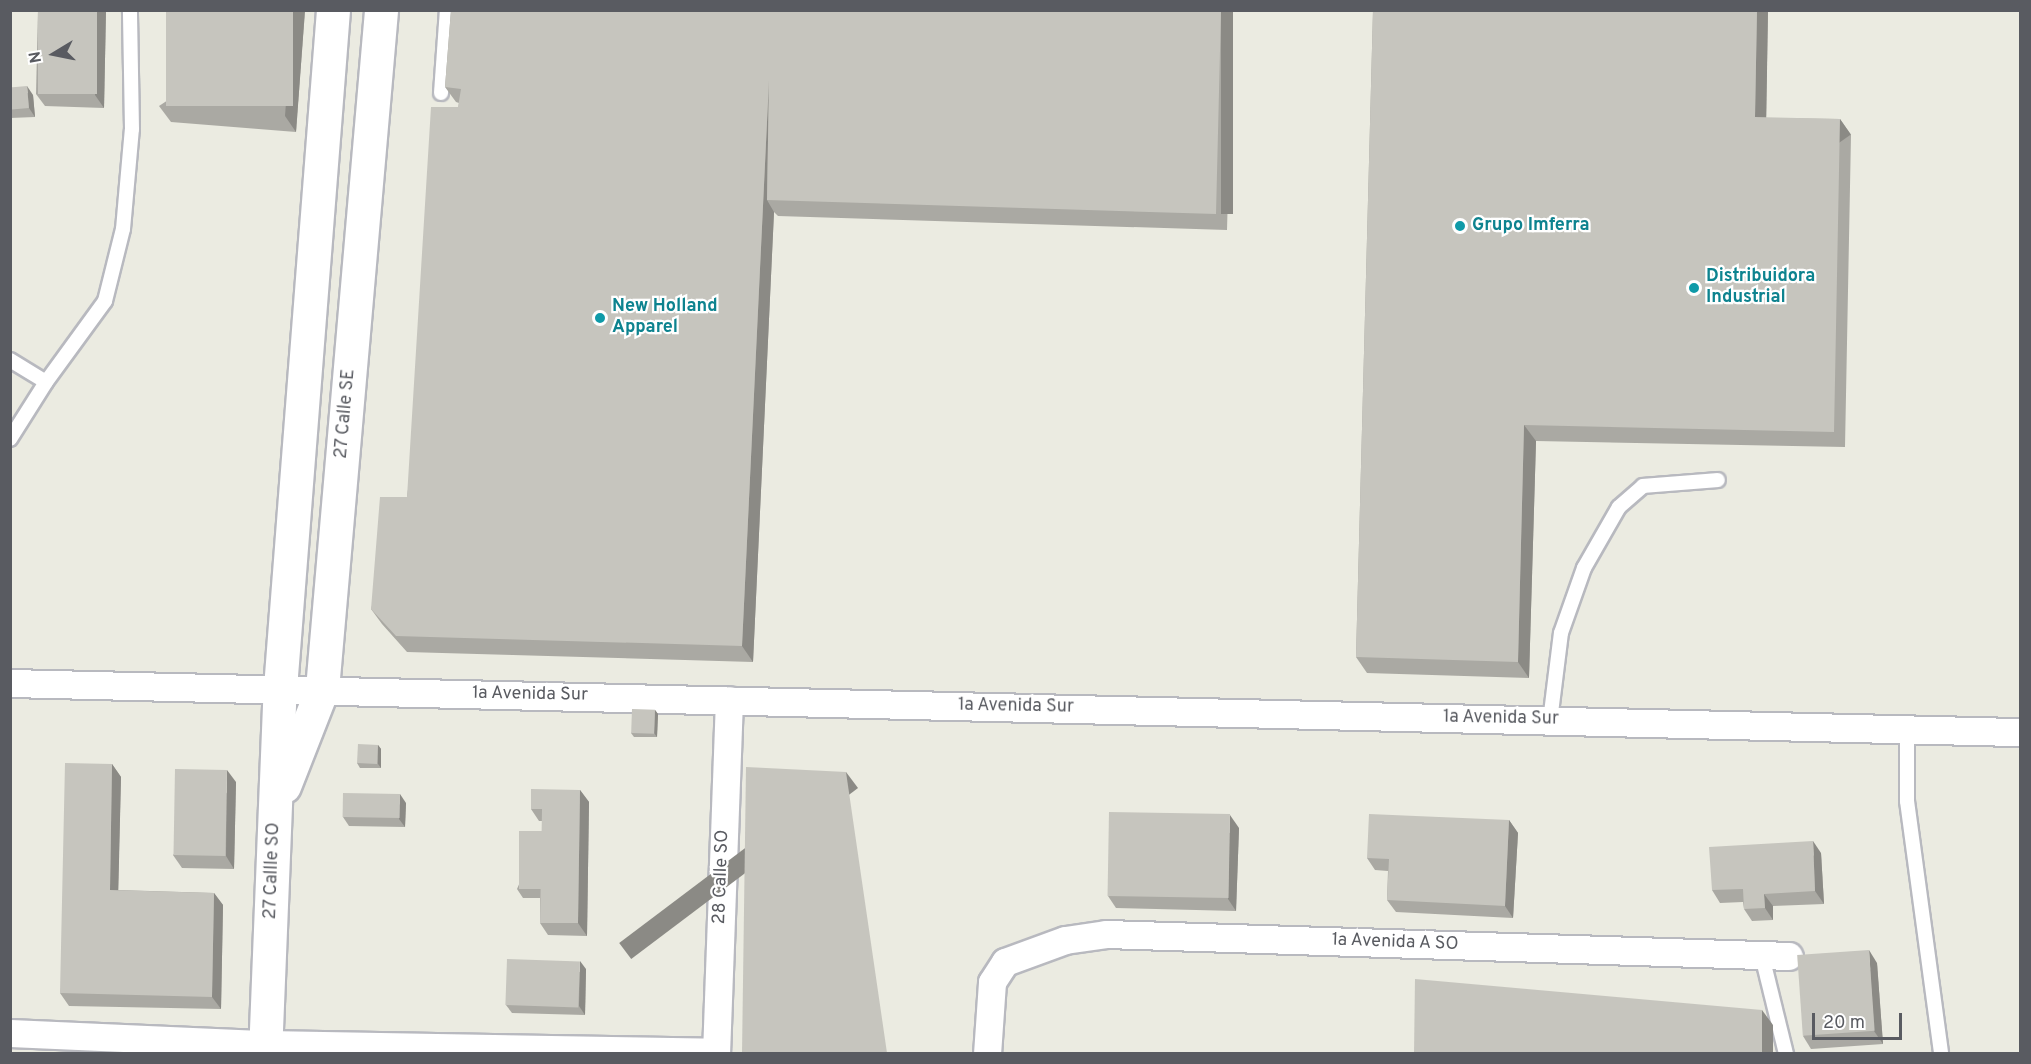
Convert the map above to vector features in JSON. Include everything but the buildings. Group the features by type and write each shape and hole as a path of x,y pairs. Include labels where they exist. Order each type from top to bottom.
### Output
{"main road":[{"path":"280,688 333,10"},
{"name":"27 Calle SE","path":"275,810 322,689 381,10"},
{"name":"27 Callle SO","path":"266,1048 280,688"}],"street":[{"name":"1a Avenida Sur","path":"10,683 2020,732"},
{"name":"28 Calle SO","path":"716,1053 729,700"},
{"name":"1a Avenida A SO","path":"987,1053 992,982 1005,962 1065,940 1106,934 1789,956"},
{"path":"10,1033 266,1048 716,1053"}],"lane":[{"path":"10,439 46,382 105,301 123,229 132,129 130,10"},
{"path":"441,93 447,10"},
{"path":"10,360 46,382"},
{"path":"1550,721 1561,633 1584,568 1619,507 1633,491 1643,486 1718,480"},
{"path":"1907,729 1907,801 1941,1053"},
{"path":"1762,956 1786,1053"}],"place":[{"name":"Grupo Imferra","path":"1460,226"},
{"name":"Distribuidora Industrial","path":"1694,288"},
{"name":"New Holland Apparel","path":"600,318"}]}
